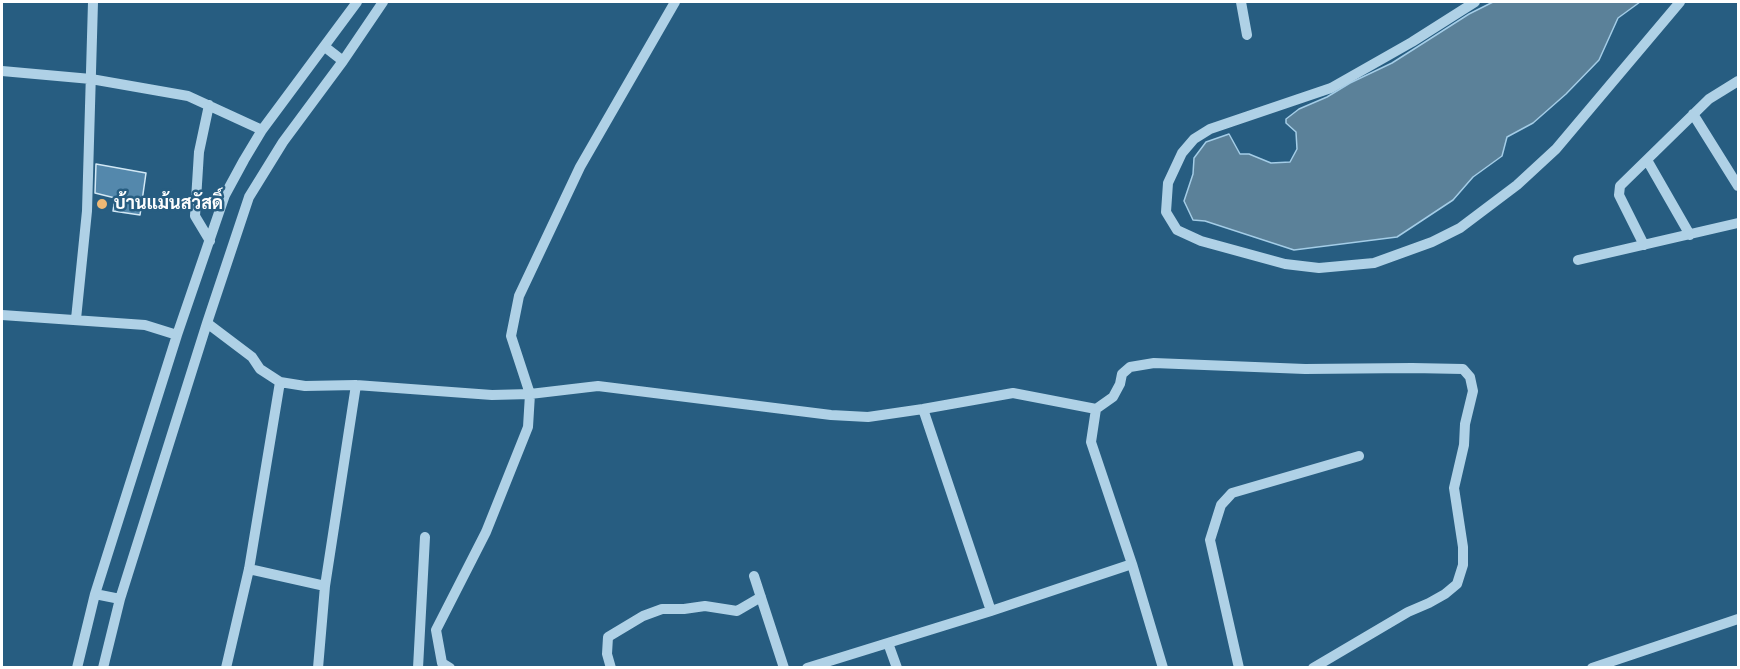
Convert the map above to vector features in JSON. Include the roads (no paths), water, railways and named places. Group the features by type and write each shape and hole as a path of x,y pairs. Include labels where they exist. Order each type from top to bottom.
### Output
{"street":[{"path":"76,319 87,211 93,2"},
{"path":"77,668 95,594 177,335 225,195 262,130 357,2"},
{"path":"103,668 120,599 249,196 283,142 343,61 382,2"},
{"path":"450,668 442,663 436,630 486,532 528,427 530,394 511,336 519,296 580,167 675,2"},
{"path":"1241,2 1247,35"},
{"path":"1475,2 1412,42 1330,88 1210,129 1194,139 1182,153 1168,183 1166,212 1177,230 1200,241 1285,264 1319,268 1374,263 1432,242 1460,228 1507,192 1556,149 1680,2"},
{"path":"325,47 343,61"},
{"path":"2,71 92,79 188,96 262,130"},
{"path":"1644,245 1619,192 1620,186 1709,99 1738,81"},
{"path":"209,105 200,152 195,216 210,241"},
{"path":"1693,114 1738,186"},
{"path":"1647,160 1690,235"},
{"path":"1578,260 1738,223"},
{"path":"2,315 145,325 177,335"},
{"path":"207,323 252,357 260,369 280,382 304,386 356,385 492,395 530,394 598,386 831,415 868,417 1013,393 1096,409 1113,397 1122,374 1130,367 1154,363 1305,369 1463,369 1470,377 1473,391 1454,488 1463,547 1463,565 1457,584 1445,594 1408,612 1313,668"},
{"path":"226,668 249,569 280,382"},
{"path":"318,668 325,586 356,385"},
{"path":"923,409 991,611"},
{"path":"1096,409 1091,442 1132,564 1163,668"},
{"path":"1239,668 1210,540 1221,505 1232,493 1359,456"},
{"path":"418,668 425,537"},
{"path":"807,668 1132,564"},
{"path":"249,569 325,586"},
{"path":"754,576 784,668"},
{"path":"95,594 120,599"},
{"path":"611,668 607,654 608,637 643,616 662,609 705,606 737,611 760,597"},
{"path":"1592,668 1738,619"},
{"path":"888,643 897,668"}],"water":[{"path":"1493,2 1640,2 1618,18 1599,60 1566,94 1533,123 1507,137 1502,156 1473,177 1453,200 1397,237 1294,250 1205,221 1193,220 1184,201 1193,174 1194,158 1206,142 1229,134 1240,154 1249,154 1271,163 1290,162 1297,149 1296,132 1286,123 1286,119 1299,109 1392,63 1469,14"}],"place":[{"name":"บ้านแม้นสวัสดิ์","path":"102,204"}]}
